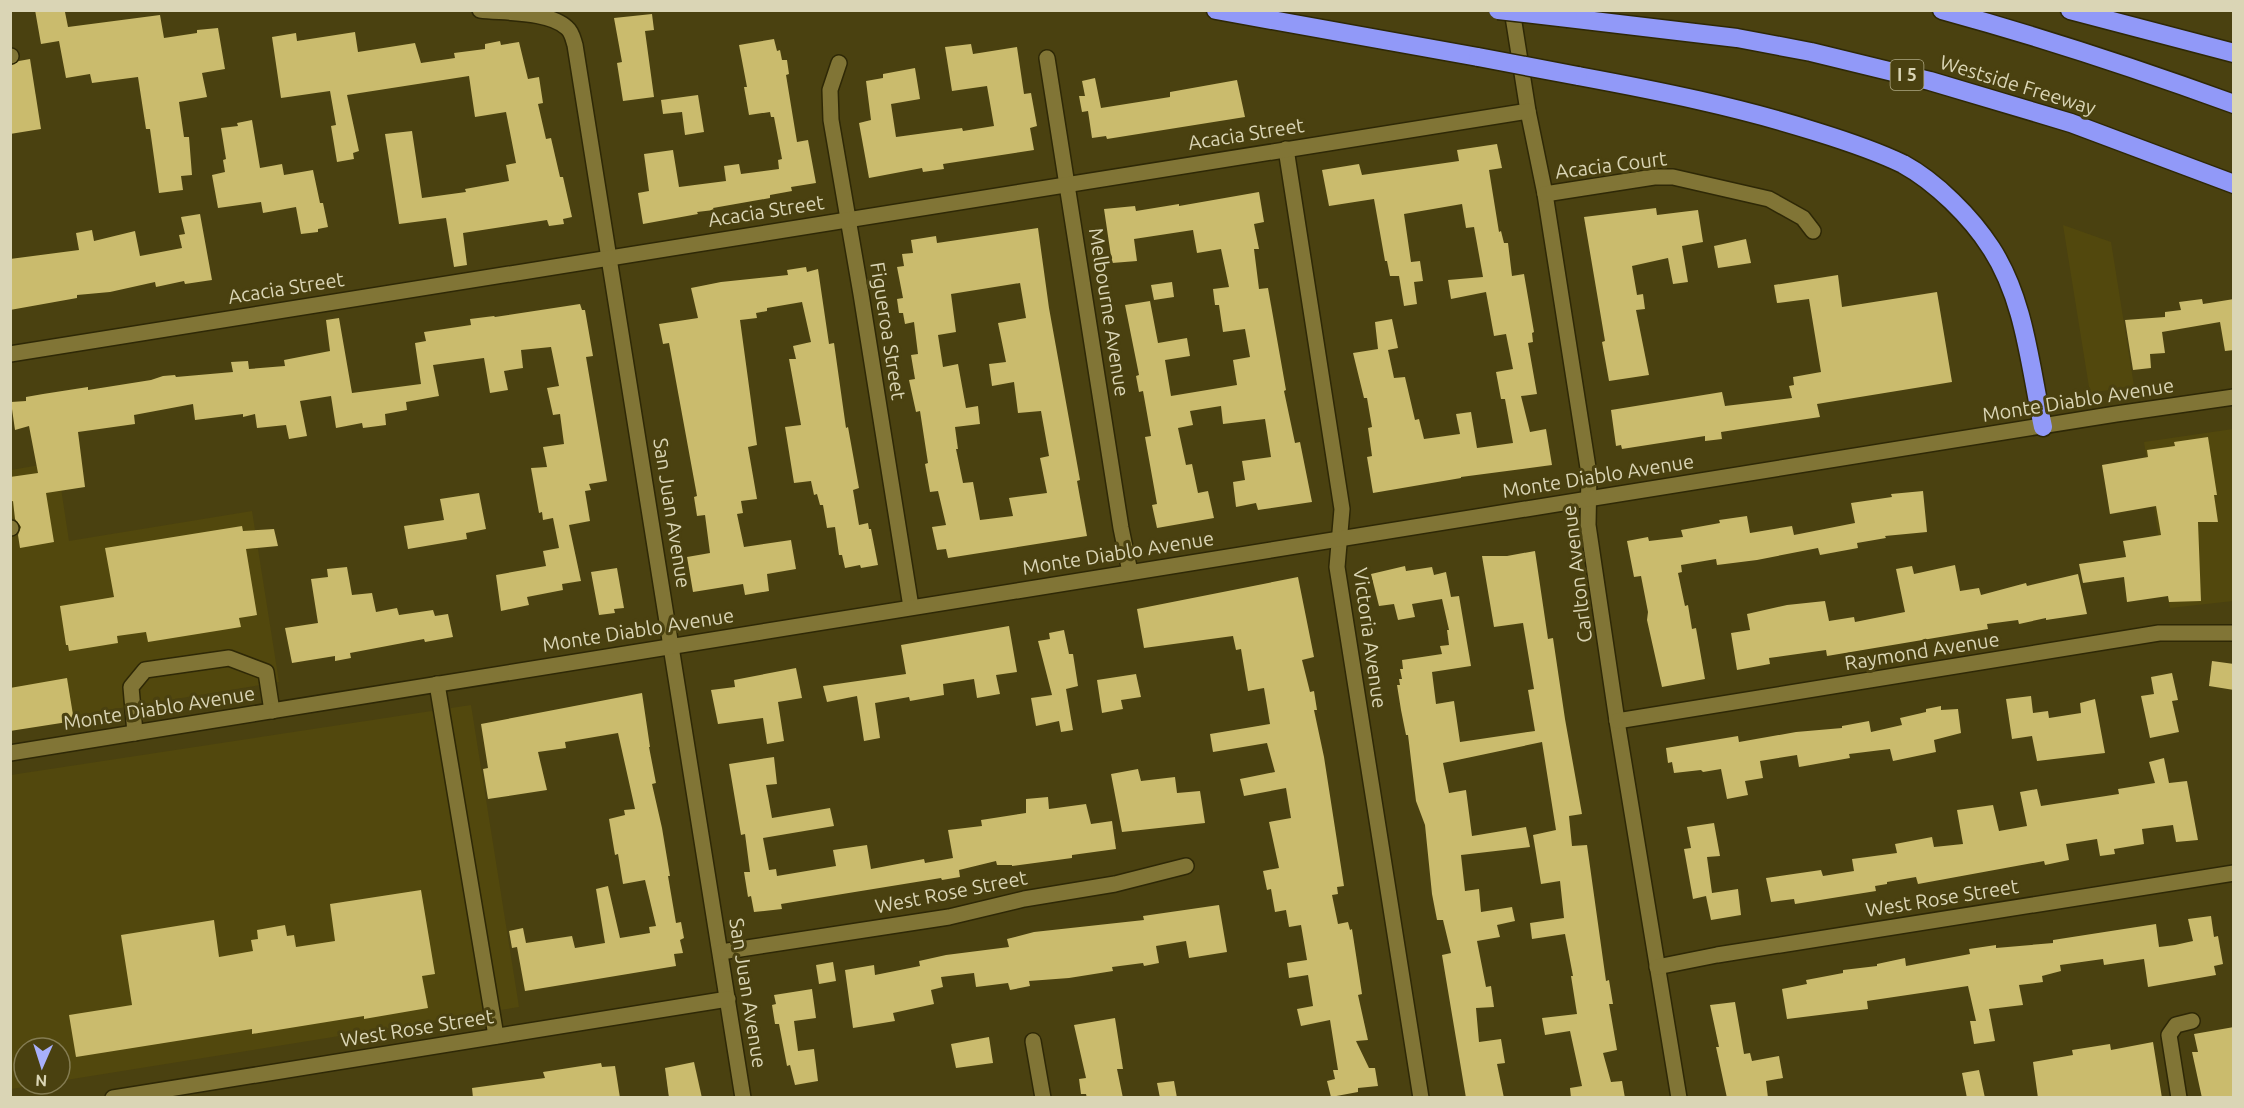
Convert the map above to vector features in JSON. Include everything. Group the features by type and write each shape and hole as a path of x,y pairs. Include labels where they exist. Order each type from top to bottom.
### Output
{"highway":[{"path":"1216,10 1694,98 1769,117 1862,147 1903,165 1932,184 1953,202 1991,248 2018,309 2043,427"},
{"name":"Westside Freeway","path":"1498,10 1737,38 1811,52 1930,81 2071,123 2234,184"},
{"path":"1942,10 2026,33 2144,71 2234,104"},
{"path":"2070,10 2234,53"}],"street":[{"name":"San Juan Avenue","path":"480,10 550,18 566,26 572,34 575,45 743,1098"},
{"name":"Carlton Avenue","path":"1512,10 1528,111 1545,194 1589,474 1588,525 1617,721 1679,1098"},
{"name":"Melbourne Avenue","path":"1047,58 1121,528 1130,572"},
{"name":"Figueroa Street","path":"839,63 830,90 831,120 911,607"},
{"name":"Acacia Street","path":"10,354 1528,111"},
{"name":"Victoria Avenue","path":"1286,149 1342,509 1337,567 1421,1098"},
{"name":"Acacia Court","path":"1545,194 1654,177 1673,177 1769,199 1803,218 1814,231"},
{"name":"Monte Diablo Avenue","path":"10,753 2116,414 2234,398"},
{"name":"Raymond Avenue","path":"1617,721 2159,633 2234,633"},
{"path":"135,733 130,687 145,670 229,658 266,672 272,711"},
{"path":"437,684 496,1036"},
{"name":"West Rose Street","path":"721,952 949,917 1024,899 1115,884 1186,866"},
{"name":"West Rose Street","path":"1657,967 1717,955 2234,873"},
{"name":"West Rose Street","path":"113,1098 728,999"},
{"path":"2179,1098 2169,1035 2176,1025 2192,1021"},
{"path":"1034,1041 1043,1098"}],"shaded area":[{"path":"2063,225 2111,242 2134,386 2090,393"},
{"path":"2233,429 2233,601 2170,608 2144,442"},
{"path":"57,462 69,541 252,511 279,682 11,726 11,470"},
{"path":"471,705 519,1007 72,1079 72,1036 12,1036 11,1089 11,775"}],"building":[{"path":"35,10 65,12 68,27 160,15 164,38 197,33 197,30 218,28 225,69 202,73 207,97 179,102 184,137 189,137 192,175 181,176 183,190 159,193 150,129 146,129 138,77 92,83 90,74 66,78 59,41 41,44"},
{"path":"652,14 654,30 645,31 654,97 623,101 617,63 622,62 614,18"},
{"path":"355,32 358,52 415,43 421,63 455,58 454,53 485,49 485,44 500,41 501,45 519,42 528,79 539,77 543,103 538,104 546,139 551,138 572,217 563,219 564,224 549,226 547,220 463,233 467,265 454,267 446,218 399,224 385,134 412,131 422,198 466,192 465,189 509,181 506,165 516,163 506,112 475,117 469,76 347,95 359,151 353,153 354,159 337,162 331,126 336,125 330,91 281,98 272,37 296,33 297,41"},
{"path":"774,39 782,60 787,60 789,74 786,75 797,142 808,140 816,183 791,187 792,191 770,195 770,198 643,224 638,193 649,191 644,154 673,150 679,187 726,181 724,166 739,164 741,174 779,169 778,160 782,159 774,117 771,117 770,112 749,115 744,87 747,87 739,45"},
{"path":"971,44 973,54 1017,47 1024,94 1031,93 1037,126 1030,128 1034,150 943,164 944,169 923,172 922,168 869,178 859,123 871,120 866,81 883,78 883,74 915,68 920,99 891,104 896,137 994,126 987,86 952,91 945,47"},
{"path":"30,59 41,129 10,134 10,66"},
{"path":"1095,78 1101,108 1170,97 1170,92 1237,80 1245,117 1107,139 1106,136 1092,138 1088,111 1082,112 1079,96 1085,96 1082,81"},
{"path":"698,95 704,132 685,135 682,112 663,114 661,100"},
{"path":"252,120 260,168 282,164 284,175 313,170 328,227 318,229 318,232 301,234 296,207 263,213 261,202 218,208 212,175 225,172 223,160 226,159 221,128 238,126 237,123"},
{"path":"1497,144 1502,168 1489,170 1499,232 1501,231 1504,243 1508,243 1512,276 1524,274 1534,332 1532,333 1533,342 1528,343 1537,394 1521,396 1530,432 1546,429 1552,465 1461,477 1373,493 1367,457 1372,456 1368,428 1372,427 1367,398 1364,398 1353,353 1378,349 1375,322 1392,319 1398,348 1388,350 1394,378 1405,377 1415,420 1419,419 1424,439 1460,434 1456,414 1471,412 1477,448 1513,443 1505,399 1501,399 1496,372 1513,369 1506,334 1494,336 1486,292 1451,299 1448,280 1483,277 1474,227 1466,228 1462,204 1404,214 1411,262 1420,261 1423,281 1414,282 1417,304 1404,306 1399,276 1390,276 1387,261 1385,261 1374,199 1329,206 1322,170 1359,164 1362,175 1459,161 1457,150"},
{"path":"1259,192 1264,222 1254,224 1259,249 1254,249 1259,289 1268,288 1286,390 1284,391 1295,443 1300,442 1312,502 1258,510 1256,503 1236,507 1233,482 1245,480 1242,461 1271,457 1265,419 1223,424 1221,406 1190,411 1193,425 1178,428 1186,465 1192,464 1198,493 1208,491 1214,518 1157,528 1152,505 1157,504 1145,437 1151,436 1143,391 1139,392 1136,376 1139,375 1125,305 1150,301 1158,343 1187,338 1190,356 1165,360 1171,396 1237,385 1233,360 1250,357 1245,329 1223,332 1219,305 1215,305 1213,289 1229,287 1221,249 1197,253 1193,230 1134,239 1137,261 1112,263 1104,209 1135,206 1136,211"},
{"path":"1656,208 1657,215 1698,210 1703,242 1682,246 1688,282 1673,284 1668,258 1632,266 1637,295 1643,294 1645,309 1636,310 1649,375 1609,381 1602,342 1605,341 1584,217"},
{"path":"200,214 212,280 185,284 184,281 156,287 155,282 110,292 77,295 77,298 10,310 10,259 79,250 76,233 92,230 94,241 135,231 140,256 182,248 179,235 185,234 181,217"},
{"path":"1038,228 1049,308 1080,480 1077,481 1087,536 948,558 946,549 937,550 932,527 946,525 938,491 930,492 920,411 916,412 909,380 915,379 911,355 918,354 914,322 905,324 903,313 899,313 897,299 903,298 897,267 904,266 902,254 913,253 911,240 936,236 937,243","holes":["1020,283 1026,318 998,323 1006,362 989,364 992,386 1014,382 1018,413 1041,411 1049,456 1040,458 1047,493 1009,498 1013,516 980,520 973,482 963,483 956,449 958,449 955,427 980,424 978,406 966,408 958,364 943,367 938,335 956,332 951,294"]},
{"path":"1746,239 1751,263 1718,268 1714,246"},
{"path":"806,267 807,272 818,269 829,344 834,343 846,428 848,427 859,488 853,490 859,525 868,523 871,529 878,565 845,568 842,555 839,555 835,527 827,528 823,505 820,505 817,494 814,495 811,481 794,483 785,427 801,425 789,359 796,359 793,346 811,342 802,302 767,308 767,311 756,313 757,318 740,320 757,445 748,447 757,499 741,501 743,513 737,514 744,547 791,540 796,569 767,574 769,591 745,595 743,584 693,592 687,557 710,553 705,515 697,516 694,497 697,496 669,343 663,344 659,324 698,318 691,288 721,282 788,275 787,270"},
{"path":"1838,275 1842,307 1937,292 1952,382 1817,404 1820,417 1721,432 1722,439 1705,441 1705,436 1622,449 1621,445 1616,446 1611,410 1722,392 1725,406 1792,398 1789,386 1794,385 1793,377 1821,372 1809,299 1777,303 1774,285"},
{"path":"1172,282 1174,297 1154,300 1151,285"},
{"path":"2202,299 2203,304 2234,299 2234,350 2225,351 2220,322 2162,332 2165,353 2150,354 2151,368 2133,370 2125,320 2165,317 2165,312 2181,310 2179,302"},
{"path":"580,304 582,310 585,310 593,356 586,357 607,481 589,484 591,490 585,491 590,521 569,525 581,581 562,584 563,590 527,597 529,605 501,611 496,575 546,566 543,551 559,548 553,518 543,520 542,512 539,513 531,468 547,467 543,447 564,444 560,414 553,415 547,388 559,386 551,347 521,350 523,368 504,371 508,390 490,393 484,358 433,365 439,396 406,402 407,410 385,414 386,425 363,428 362,423 336,428 331,396 300,401 307,436 289,439 286,425 257,428 255,414 195,420 193,404 134,415 135,424 78,432 85,487 46,493 54,542 20,548 18,535 21,527 15,519 13,501 10,502 10,477 38,473 29,426 15,430 11,402 26,401 26,397 43,394 88,387 88,390 163,376 233,372 231,362 248,361 249,369 285,366 284,360 330,351 326,320 339,318 352,393 421,384 415,343 426,341 424,332 471,325 470,319"},
{"path":"2208,437 2217,495 2214,495 2218,522 2198,522 2201,601 2169,602 2168,596 2127,602 2124,577 2083,583 2079,564 2126,557 2123,541 2161,535 2156,506 2110,514 2102,465 2148,457 2147,450 2175,446 2174,442"},
{"path":"1923,491 1927,532 1885,536 1886,538 1857,543 1858,548 1820,555 1818,548 1717,565 1716,559 1681,565 1682,572 1678,573 1685,606 1688,605 1692,629 1696,628 1705,679 1662,687 1647,620 1648,612 1641,576 1634,577 1627,541 1648,537 1649,541 1683,537 1681,530 1720,523 1719,520 1747,516 1750,533 1792,526 1794,535 1855,523 1851,503 1892,497 1891,494"},
{"path":"479,493 486,529 466,533 467,539 408,549 404,526 444,520 440,499"},
{"path":"242,526 243,531 274,529 278,546 246,549 257,615 239,618 241,627 148,642 146,632 117,636 118,643 69,651 60,606 114,597 105,548"},
{"path":"1535,551 1548,639 1553,638 1582,814 1569,816 1572,846 1587,845 1606,981 1609,980 1613,1004 1609,1004 1617,1050 1603,1053 1611,1082 1622,1081 1625,1098 1571,1098 1570,1088 1582,1086 1570,1031 1545,1035 1542,1018 1577,1014 1565,934 1532,939 1530,923 1564,918 1560,881 1541,884 1533,835 1556,830 1542,742 1443,763 1449,793 1466,790 1472,836 1526,827 1530,847 1461,855 1465,891 1479,889 1481,912 1512,907 1515,921 1497,925 1500,937 1477,941 1486,987 1491,986 1494,1007 1476,1008 1479,1042 1501,1039 1505,1063 1497,1064 1504,1098 1466,1098 1442,955 1451,953 1443,920 1437,920 1425,825 1416,801 1408,735 1406,735 1397,685 1400,685 1399,679 1402,679 1400,669 1403,669 1402,660 1442,654 1440,646 1449,645 1447,630 1449,630 1442,599 1412,604 1415,617 1398,620 1394,604 1379,606 1371,574 1405,566 1406,571 1432,567 1434,575 1446,572 1451,597 1459,596 1471,666 1432,672 1436,704 1454,701 1460,742 1535,731 1528,690 1534,689 1523,623 1494,627 1482,556 1507,556"},
{"path":"1955,565 1960,591 1979,588 1981,595 2026,583 2027,586 2078,574 2087,614 2046,620 2046,618 2019,624 2018,620 1987,624 1988,629 1827,656 1826,650 1769,658 1770,664 1737,670 1731,633 1750,630 1747,614 1787,605 1825,601 1829,621 1854,617 1855,622 1905,612 1896,569 1912,566 1914,574"},
{"path":"347,567 352,595 372,593 376,612 397,608 399,615 433,610 435,616 448,614 453,637 425,642 424,639 350,653 351,658 335,661 335,656 292,663 285,628 318,623 311,579 328,577 327,569"},
{"path":"617,568 624,608 614,609 615,613 599,615 591,572"},
{"path":"1298,577 1314,657 1302,660 1310,692 1314,691 1317,710 1314,710 1324,757 1344,886 1337,887 1338,894 1332,895 1338,924 1348,922 1350,930 1352,929 1362,994 1358,995 1368,1040 1356,1041 1369,1068 1375,1068 1378,1086 1358,1088 1358,1092 1331,1097 1327,1081 1335,1079 1333,1070 1338,1070 1330,1020 1301,1026 1297,1009 1313,1006 1308,975 1289,978 1287,963 1307,960 1301,925 1289,927 1286,910 1275,912 1271,889 1267,890 1263,871 1279,868 1269,822 1291,818 1286,788 1244,796 1240,779 1275,772 1267,743 1213,752 1210,734 1270,724 1264,688 1248,691 1241,649 1236,650 1233,636 1144,648 1137,609"},
{"path":"1009,626 1017,672 996,675 1000,694 977,698 974,679 943,684 944,695 910,701 909,697 875,703 880,738 864,741 857,696 827,702 823,686 906,674 901,645"},
{"path":"1064,630 1069,654 1073,654 1078,686 1066,689 1073,730 1061,732 1059,721 1036,726 1031,698 1052,695 1038,641 1050,639 1049,633"},
{"path":"2212,661 2234,664 2234,690 2209,686"},
{"path":"796,668 802,698 778,702 784,741 767,744 763,718 718,724 711,690 735,687 734,680"},
{"path":"2172,673 2178,700 2172,701 2179,732 2150,738 2141,696 2154,694 2151,677"},
{"path":"1136,674 1141,697 1121,700 1123,709 1102,713 1097,680"},
{"path":"67,678 74,721 10,731 10,688"},
{"path":"642,693 656,783 652,784 662,828 676,923 681,922 684,938 680,940 683,953 674,954 676,966 525,991 517,947 512,948 509,931 523,928 526,943 572,936 575,948 605,943 596,889 608,886 620,938 650,933 649,927 656,926 645,880 623,884 618,854 615,855 609,819 625,815 624,810 635,809 618,733 565,742 566,748 538,752 547,790 488,799 483,769 488,768 481,724"},
{"path":"2031,696 2033,713 2048,711 2049,718 2081,713 2080,703 2095,699 2105,753 2037,761 2032,736 2012,739 2006,699"},
{"path":"1941,706 1941,710 1958,709 1961,733 1934,740 1936,752 1893,761 1890,749 1849,754 1850,758 1799,767 1797,755 1760,761 1763,778 1745,781 1748,795 1727,799 1721,769 1674,773 1672,762 1668,763 1666,748 1738,736 1739,742 1796,732 1842,728 1842,726 1869,721 1871,732 1902,725 1900,718"},
{"path":"774,757 777,784 766,785 772,818 830,808 834,826 763,838 769,870 776,869 777,876 836,866 833,850 867,845 871,869 924,859 925,863 953,858 948,830 982,826 981,820 1026,813 1026,799 1048,797 1049,809 1086,804 1091,824 1112,821 1116,849 1012,866 997,865 996,861 959,870 960,877 942,880 941,878 781,904 782,909 754,912 751,896 748,897 744,872 750,872 745,834 741,835 729,764"},
{"path":"2164,758 2169,783 2187,781 2198,840 2176,842 2173,825 2142,829 2144,844 2114,849 2115,854 2100,856 2097,839 2066,844 2069,860 2045,865 2044,861 1918,884 1916,877 1875,886 1876,891 1795,904 1794,899 1771,902 1766,878 1821,870 1823,876 1854,871 1852,859 1897,853 1895,844 1932,837 1934,847 1963,844 1957,810 1993,805 1999,831 2027,826 2020,792 2037,789 2041,806 2119,794 2118,789 2155,783 2149,762"},
{"path":"1138,769 1141,781 1175,777 1177,793 1200,791 1205,823 1122,832 1111,774"},
{"path":"1714,823 1720,856 1707,857 1712,893 1738,889 1741,915 1711,920 1706,896 1693,899 1684,849 1691,848 1687,827"},
{"path":"421,890 435,974 422,976 428,1008 252,1034 252,1029 76,1057 69,1015 132,1005 121,935 214,920 219,957 253,951 251,940 258,939 257,930 285,925 287,936 294,935 296,947 335,941 330,904"},
{"path":"1219,905 1227,952 1189,958 1186,941 1156,946 1159,963 1112,967 1113,971 1069,978 1029,981 1030,986 1010,990 1008,983 976,987 974,973 941,977 943,987 931,990 934,1004 893,1013 895,1021 853,1028 845,970 874,965 875,975 920,966 919,961 946,955 1009,947 1007,939 1034,932 1144,920 1143,916"},
{"path":"2211,916 2214,937 2218,936 2223,964 2214,966 2216,975 2148,987 2144,959 2104,965 2103,959 2060,965 2061,971 2042,976 2043,982 2019,985 2023,1005 1989,1009 1995,1041 1974,1044 1970,1021 1976,1021 1968,986 1867,1001 1868,1009 1787,1019 1782,989 1807,984 1806,980 1843,973 1843,970 1877,966 1877,964 1905,958 1906,966 1970,954 1969,949 1996,945 1996,948 2053,943 2053,940 2156,924 2159,947 2175,945 2193,941 2188,919"},
{"path":"833,962 836,981 819,984 816,965"},
{"path":"812,989 816,1018 794,1021 798,1051 814,1049 818,1081 795,1085 790,1065 787,1066 779,1024 775,1024 772,1005 776,1004 774,995"},
{"path":"1735,1002 1744,1054 1750,1053 1752,1061 1779,1056 1783,1078 1766,1081 1768,1098 1727,1098 1710,1005"},
{"path":"1115,1018 1123,1069 1117,1069 1123,1098 1087,1098 1086,1094 1081,1094 1079,1079 1086,1078 1074,1025"},
{"path":"2234,1027 2234,1098 2202,1098 2192,1052 2198,1052 2194,1034"},
{"path":"989,1037 993,1063 956,1068 951,1044"},
{"path":"2153,1042 2162,1098 2038,1098 2033,1062 2073,1055 2072,1050 2110,1044 2111,1050"},
{"path":"694,1062 702,1098 669,1098 665,1068"},
{"path":"601,1063 602,1067 615,1066 620,1098 473,1098 472,1088 545,1078 543,1072"},
{"path":"1979,1070 1985,1098 1967,1098 1962,1073"},
{"path":"1174,1081 1177,1098 1160,1098 1157,1083"}]}
